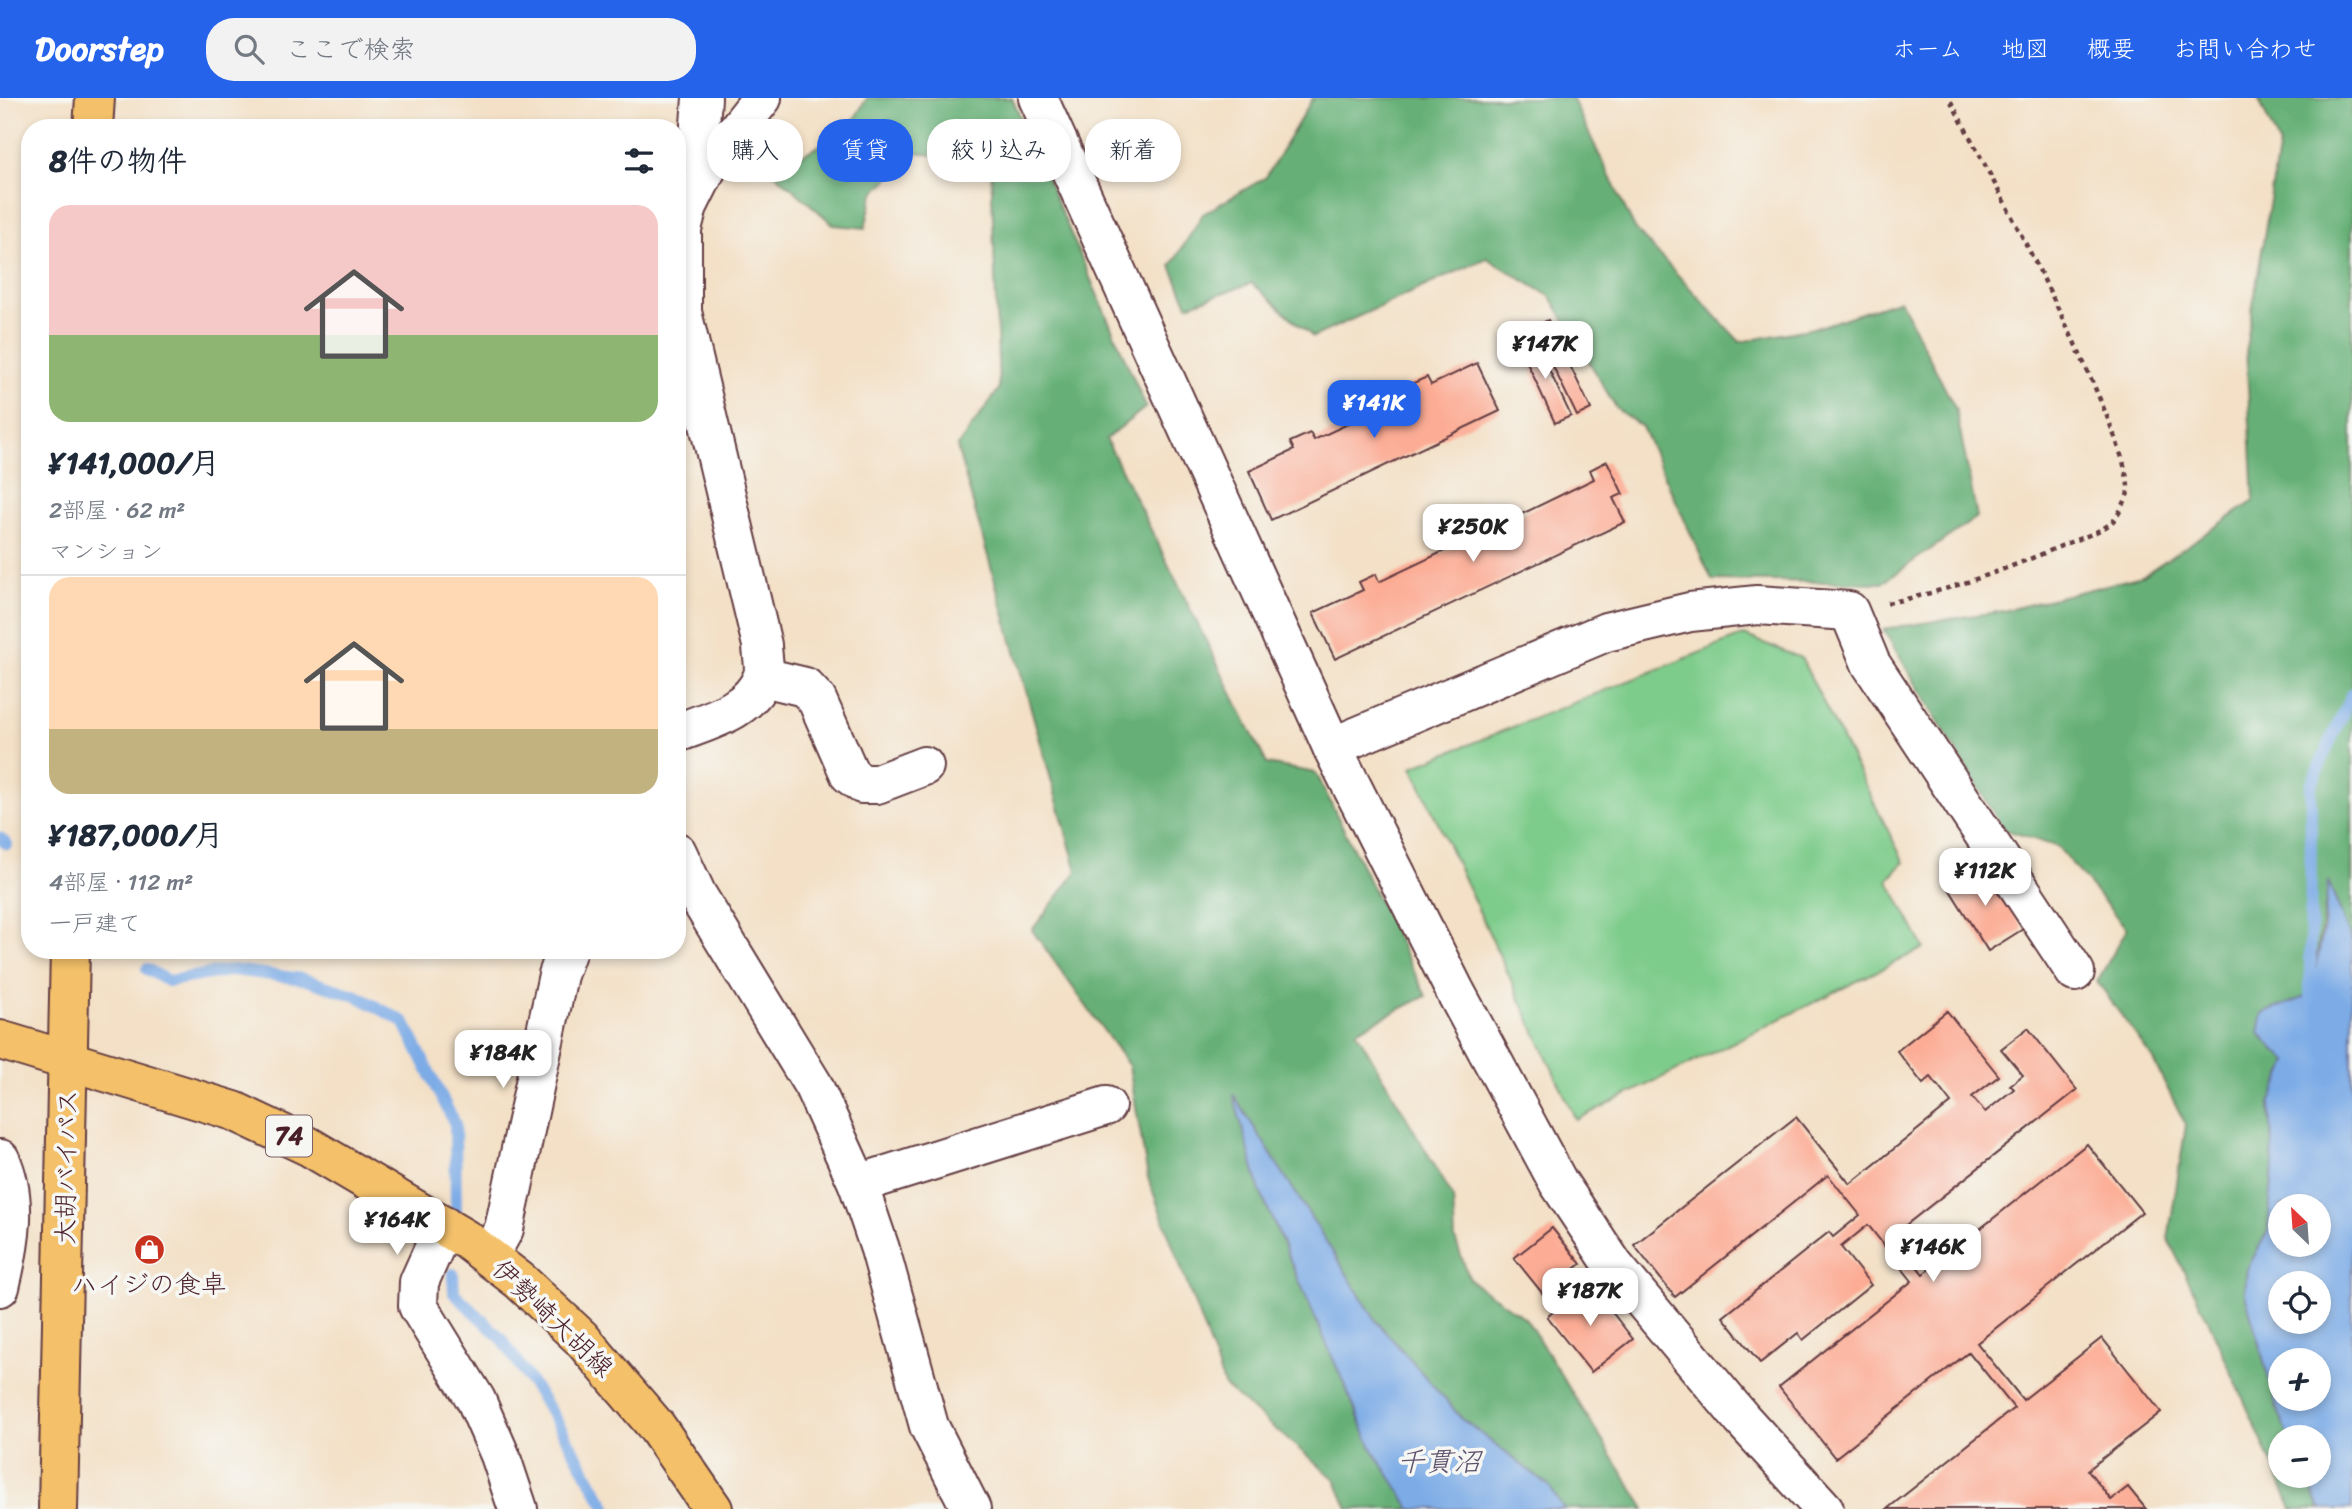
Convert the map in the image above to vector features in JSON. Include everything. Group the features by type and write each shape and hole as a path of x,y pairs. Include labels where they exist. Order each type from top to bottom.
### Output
{"main road":[{"path":"94,119 95,98"},
{"name":"大胡バイパス","path":"58,1509 70,959"},
{"name":"伊勢崎大胡線","path":"0,1040 197,1098 270,1127 443,1226 489,1256 554,1313 606,1366 656,1426 712,1509"}],"street":[{"path":"686,214 707,168 698,151 702,98"},
{"path":"746,119 762,98"},
{"path":"1038,98 1332,747 1455,991 1558,1182 1614,1266 1742,1419 1824,1509"},
{"path":"686,329 762,645 763,677 750,697 727,713 686,729"},
{"path":"1332,747 1606,632 1690,612 1757,605 1849,611 1871,664 2075,972"},
{"path":"763,677 805,687 817,700 850,775 862,784 877,784 925,766"},
{"path":"686,871 697,895 813,1085 858,1184 880,1249 929,1426 971,1509"},
{"path":"489,1256 504,1230 558,975 564,959"},
{"path":"858,1184 1106,1106"},
{"path":"0,1158 10,1203 10,1244 0,1287"},
{"path":"443,1226 419,1282 418,1306 476,1400 500,1455 518,1509"}],"path":[{"path":"1849,611 1908,599 2009,569 2111,523 2129,494 2129,477 2096,391 2017,225 1949,98"}],"green space":[{"path":"867,98 1012,98 1021,119 927,119 927,154 913,154 913,119 854,119"},
{"path":"1313,98 1572,98 1635,229 1740,342 1819,327 1900,300 1956,410 1977,517 1882,583 1712,580 1642,427 1617,409 1551,297 1487,258 1313,337 1252,283 1188,305 1171,266 1203,214 1266,177"},
{"path":"2258,98 2352,98 2352,942 2329,883 2310,995 2259,1033 2288,1062 2270,1103 2273,1166 2271,1194 2268,1194 2268,1231 2247,1269 2245,1294 2268,1376 2268,1411 2278,1411 2284,1425 2268,1425 2268,1455 2210,1324 2168,1239 2186,1125 2151,1056 2097,982 2127,929 2058,847 2003,829 1883,629 2003,611 2142,576 2254,501 2246,348 2279,144"},
{"path":"817,147 817,182 885,182 873,194 865,228 834,225 785,182 803,182 803,154"},
{"path":"992,182 1048,182 1146,407 1106,439 1267,764 1316,773 1426,996 1356,1031 1453,1197 1455,1239 1470,1280 1526,1319 1645,1509 1564,1509 1549,1486 1462,1419 1377,1322 1235,1097 1260,1191 1373,1450 1411,1509 1348,1509 1335,1479 1225,1387 1148,1178 1129,1066 1032,930 1077,871 957,447 999,389"},
{"path":"1744,635 1801,658 1904,862 1888,880 1924,948 1576,1120 1412,767"},
{"path":"2283,1488 2311,1488 2320,1509 2292,1509"}],"water":[{"path":"2328,881 2352,942 2352,1509 2320,1509 2311,1488 2331,1488 2331,1425 2284,1425 2278,1411 2331,1411 2331,1348 2268,1348 2268,1376 2245,1294 2247,1269 2268,1231 2268,1257 2331,1257 2331,1194 2271,1194 2273,1166 2270,1103 2288,1062 2259,1033 2263,1013 2310,995 2324,926"},
{"name":"千貫沼","path":"1233,1094 1377,1322 1462,1419 1549,1486 1564,1509 1411,1509 1373,1450 1260,1191"}],"building":[{"path":"1548,320 1591,409 1577,416 1534,327"},
{"path":"1534,338 1571,416 1555,423 1519,345"},
{"path":"1477,363 1500,411 1271,520 1249,471 1294,450 1290,442 1310,433 1314,440 1409,395 1404,387 1427,377 1431,385"},
{"path":"1607,461 1623,494 1613,498 1625,522 1335,659 1313,613 1363,590 1359,582 1376,574 1379,582 1478,535 1474,526 1493,517 1497,526 1594,479 1590,470"},
{"path":"1983,865 2023,929 1988,951 1948,887"},
{"path":"1947,1011 1999,1076 1972,1097 1985,1112 2014,1089 2010,1085 2023,1075 2001,1049 2028,1028 2077,1090 1892,1236 1923,1274 2087,1144 2142,1212 1977,1343 2023,1400 2102,1338 2161,1412 2088,1470 2111,1500 2128,1487 2146,1509 1887,1509 2014,1408 1969,1352 1835,1458 1779,1387 1912,1281 1868,1225 1841,1247 1871,1285 1803,1340 1798,1333 1760,1363 1723,1317 1829,1232 1833,1237 1860,1215 1828,1175 1675,1297 1634,1245 1796,1117 1850,1184 1951,1103 1931,1077 1923,1084 1897,1051"},
{"path":"1552,1228 1581,1264 1543,1294 1514,1258"},
{"path":"1589,1283 1633,1339 1591,1372 1547,1317"}],"waterway":[{"path":"2310,1009 2311,785 2352,693"},
{"path":"0,838 7,844"},
{"path":"147,969 168,981 233,970 303,979 357,996 404,1022 455,1124 456,1211"},
{"path":"453,1274 454,1293 502,1339 556,1420 607,1509"}],"place":[{"name":"ハイジの食卓","path":"149,1249"}]}
